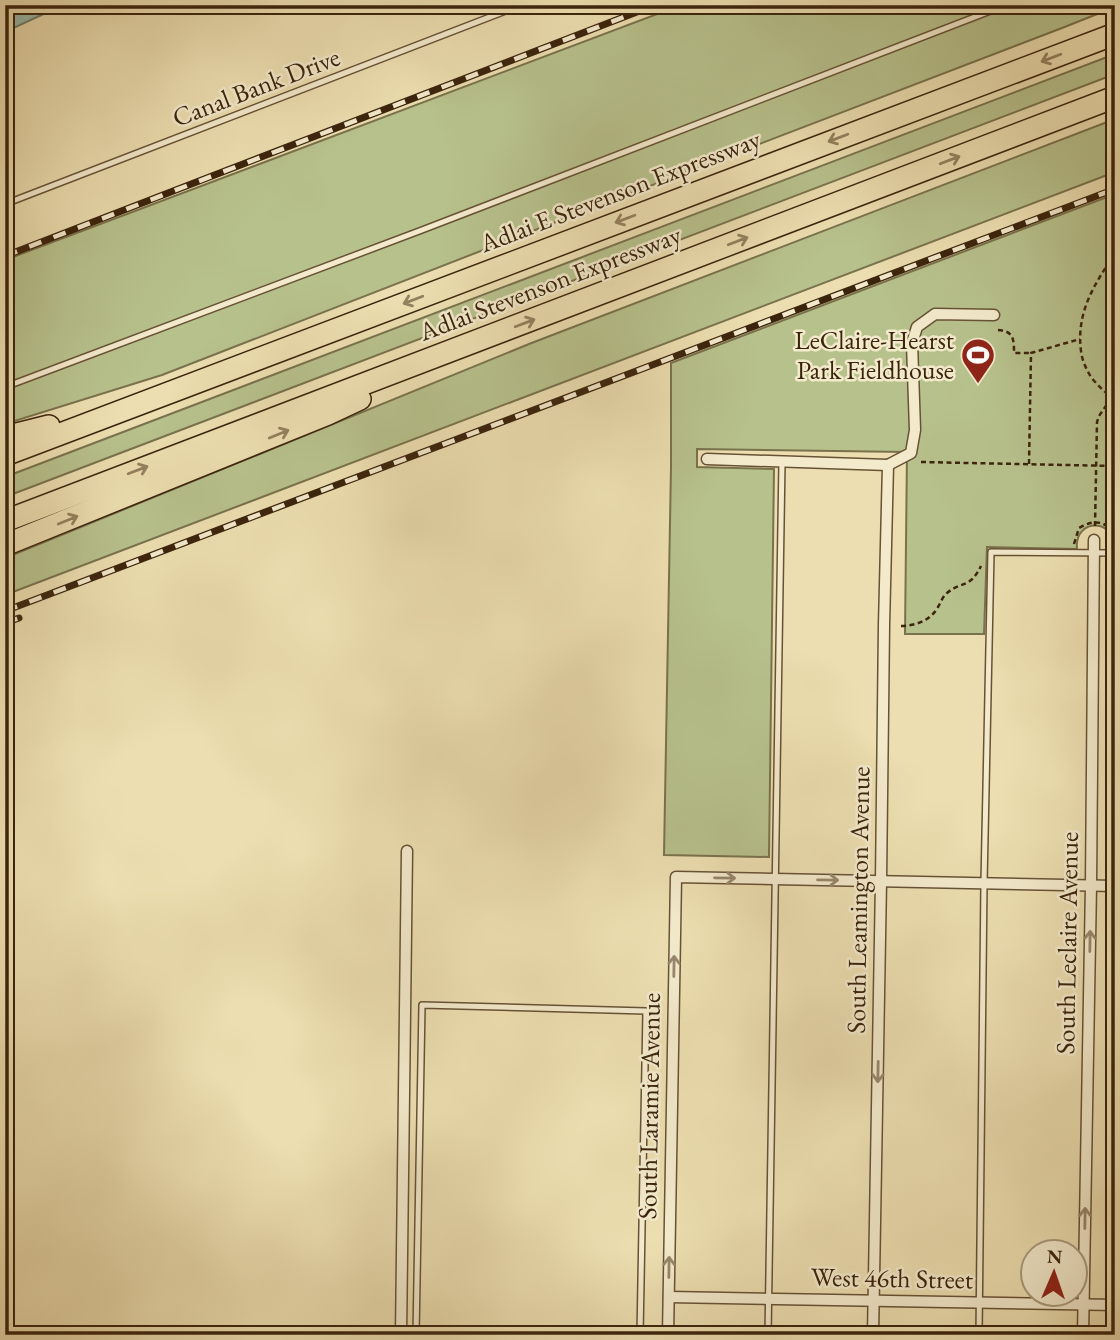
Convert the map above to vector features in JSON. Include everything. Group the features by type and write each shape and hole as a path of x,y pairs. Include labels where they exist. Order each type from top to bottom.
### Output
{"highway":[{"name":"Adlai E Stevenson Expressway","path":"146,401 1115,34"},
{"name":"Adlai Stevenson Expressway","path":"5,521 1115,97"},
{"path":"5,545 328,414 461,347"},
{"path":"5,437 146,401"},
{"path":"5,455 146,401"}],"street":[{"path":"706,459 888,465 911,453 915,430 912,343 917,327 934,314 994,315"},
{"name":"South Leamington Avenue","path":"873,1335 888,465"},
{"name":"South Leclaire Avenue","path":"1084,1238 1094,540"},
{"path":"401,1335 407,851"},
{"name":"South Laramie Avenue","path":"668,1335 676,877 775,879"},
{"path":"775,879 1115,886"},
{"name":"West 46th Street","path":"669,1297 1018,1303"},
{"name":"West 46th Street","path":"1088,1304 1115,1305"},
{"name":"South Leclaire Avenue","path":"1083,1308 1083,1335"}],"lane":[{"name":"Canal Bank Drive","path":"5,204 521,5"},
{"path":"5,387 1006,5"},
{"path":"768,1335 782,461"},
{"path":"979,1335 984,883 992,552 1115,553"},
{"path":"416,1335 422,1004 646,1011 640,1335"}],"path":[{"path":"1095,526 1097,422 1113,399 1089,374 1082,358 1080,339 1086,303 1115,254"},
{"path":"998,330 1009,332 1013,336 1014,353 1031,354 1080,339"},
{"path":"1029,465 1031,354"},
{"path":"921,462 1115,466"}],"green space":[{"path":"681,5 1115,7 162,375 5,424 5,260"},
{"path":"1115,54 1115,74 5,497 5,477"},
{"path":"1115,119 1115,172 5,595 5,558 529,344"},
{"path":"1115,194 1115,550 1112,550 1109,532 1096,526 1082,531 1077,549 987,547 984,634 905,634 907,452 697,449 697,467 774,469 769,857 664,855 671,363"}],"shaded area":[{"path":"5,5 63,5 5,32"}],"railway":[{"path":"5,256 655,5"},
{"path":"5,611 1115,189"},
{"path":"5,623 19,618"}],"place":[{"name":"LeClaire-Hearst Park Fieldhouse","path":"978,385"}]}
